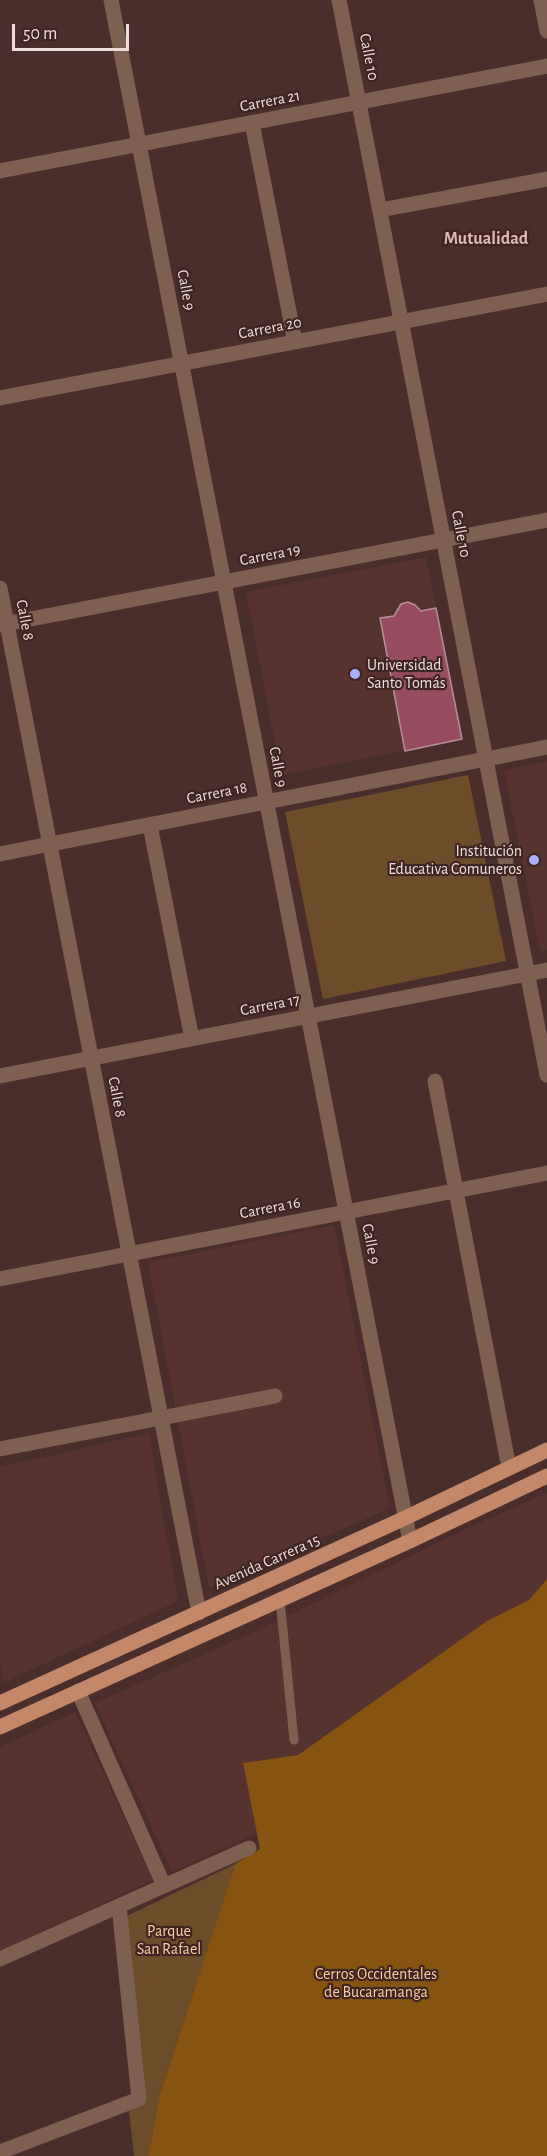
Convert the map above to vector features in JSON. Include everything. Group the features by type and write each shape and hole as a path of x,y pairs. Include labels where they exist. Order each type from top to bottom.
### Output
{"main road":[{"name":"Avenida Carrera 15","path":"0,1703 405,1518 547,1450"},
{"path":"0,1727 410,1541 547,1476"}],"street":[{"name":"Calle 9","path":"111,0 410,1541"},
{"name":"Calle 10","path":"339,0 547,1075"},
{"path":"541,0 547,31"},
{"name":"Carrera 21","path":"0,171 547,66"},
{"path":"252,123 295,342"},
{"path":"380,210 547,179"},
{"name":"Carrera 20","path":"0,398 547,294"},
{"name":"Carrera 19","path":"4,625 547,520"},
{"name":"Calle 8","path":"0,588 4,625 50,844 199,1613"},
{"name":"Carrera 18","path":"0,854 547,747"},
{"path":"150,825 192,1039"},
{"name":"Carrera 17","path":"0,1076 547,970"},
{"path":"435,1081 509,1468"},
{"name":"Carrera 16","path":"0,1279 547,1173"},
{"path":"0,1449 275,1396"},
{"path":"78,1691 164,1886"},
{"path":"0,1959 249,1848"},
{"path":"0,2152 139,2099 119,1906"}],"lane":[{"path":"280,1600 294,1740"}],"shaded area":[{"name":"Universidad Santo Tomás","path":"426,557 462,739 281,775 246,592"},
{"name":"Institución Educativa Comuneros","path":"547,761 547,950 540,951 504,770"},
{"path":"334,1225 390,1508 209,1588 148,1262"},
{"path":"149,1433 178,1601 3,1683 0,1665 0,1467"},
{"path":"547,1493 547,1579 530,1600 487,1621 297,1755 243,1763 257,1833 172,1872 95,1703 254,1632 481,1522"},
{"path":"75,1712 153,1880 0,1951 0,1747"}],"green space":[{"path":"468,775 506,961 323,999 285,812"},
{"name":"Cerros Occidentales de Bucaramanga","path":"547,1579 547,2156 148,2156 160,2094 235,1864 260,1849 243,1763 298,1755 487,1621 529,1600"},
{"name":"Parque San Rafael","path":"235,1864 160,2094 148,2156 134,2156 129,2111 144,2104 127,1916"}],"building":[{"path":"408,602 421,611 436,608 462,739 405,751 380,618 394,616 401,604"}],"place":[{"name":"Universidad Santo Tomás","path":"355,674"},
{"name":"Institución Educativa Comuneros","path":"534,860"}],"district":[{"name":"Mutualidad","path":"486,239"}]}
